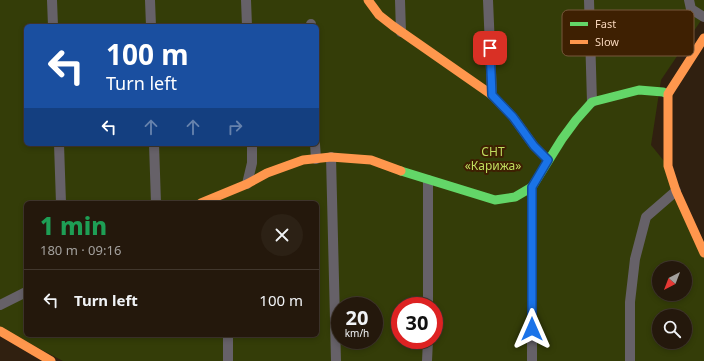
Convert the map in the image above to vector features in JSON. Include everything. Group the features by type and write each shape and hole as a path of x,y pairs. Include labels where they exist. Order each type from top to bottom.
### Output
{"street":[{"path":"52,0 53,24"},
{"path":"150,0 151,24"},
{"path":"246,0 247,24"},
{"path":"368,0 379,15 401,32 492,95 513,117 534,146 548,160"},
{"path":"400,0 401,32"},
{"path":"488,0 492,95"},
{"path":"589,0 589,10"},
{"path":"689,0 694,10"},
{"path":"694,10 704,17"},
{"path":"694,54 704,38"},
{"path":"591,56 592,102"},
{"path":"692,56 668,94 668,166 676,191 704,253"},
{"path":"207,201 247,184 267,173 303,160 331,157 371,160 428,180 495,200 515,197 532,187 548,160 576,120 592,102 639,90 663,92 668,94"},
{"path":"58,146 61,201"},
{"path":"154,146 156,201"},
{"path":"247,184 252,163 252,146"},
{"path":"315,146 316,159"},
{"path":"331,157 336,361"},
{"path":"428,180 428,297"},
{"path":"532,187 532,361"},
{"path":"630,361 630,302 635,259 646,217 676,191"},
{"path":"228,192 228,201"},
{"path":"0,305 24,293"},
{"path":"0,331 51,361"},
{"path":"228,337 228,361"},
{"path":"428,349 428,361"}],"green space":[{"name":"СНТ «Карижа»","path":"0,0 704,0 704,16 694,31 694,10 562,10 562,56 677,56 661,80 651,145 668,166 704,253 704,361 63,361 0,328"}],"traffic: fast":[{"path":"401,171 495,200 515,197 532,187 562,139 592,102 639,90 663,92 668,94"}],"traffic: slow":[{"path":"368,0 379,15 393,26 492,95 513,117 534,146 548,160"},
{"path":"694,54 704,38"},
{"path":"692,56 668,94 668,166 676,191 704,253"},
{"path":"206,201 247,184 267,173 303,160 331,157 371,160 401,171"},
{"path":"0,331 51,361"}],"route":[{"path":"490,48 492,95 513,117 534,146 548,160 532,187 532,329"}]}
